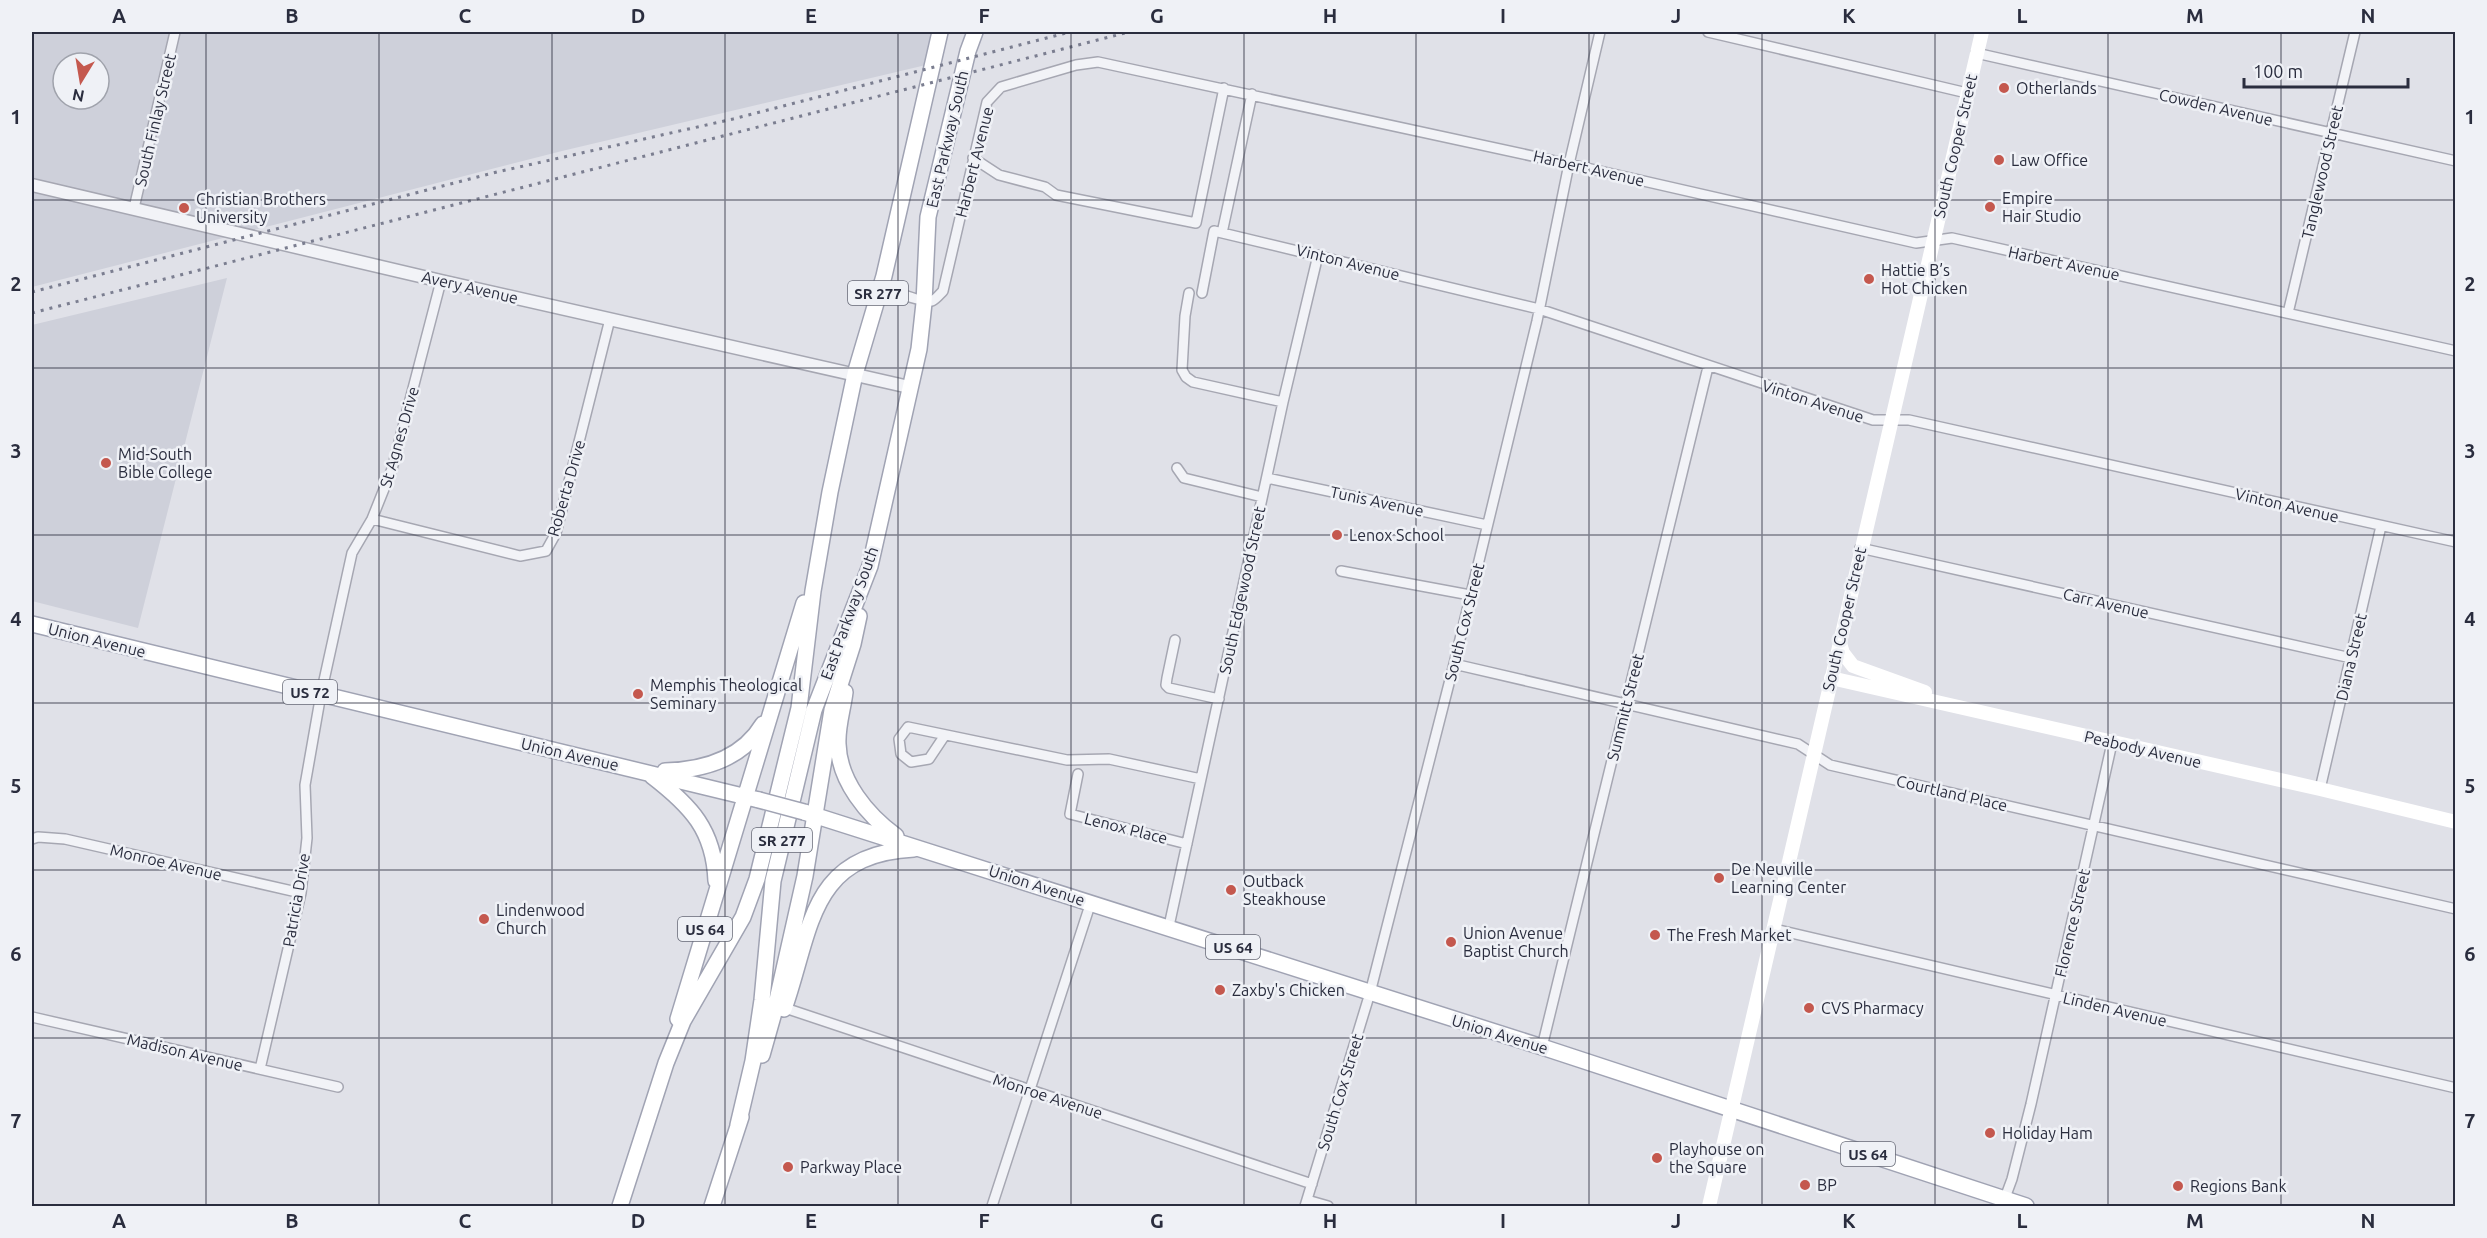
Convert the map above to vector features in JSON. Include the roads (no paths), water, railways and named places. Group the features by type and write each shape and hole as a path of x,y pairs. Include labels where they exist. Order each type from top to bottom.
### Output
{"main road":[{"name":"East Parkway South","path":"666,1063 683,1021 752,898 799,708 819,555 855,374 880,287 940,32"},
{"name":"East Parkway South","path":"738,1125 753,1061 762,1000 773,881 814,710 870,566 919,349 924,303 928,217 968,51 975,32"},
{"name":"South Cooper Street","path":"1708,1206 1982,32"},
{"path":"752,798 770,713 819,555"},
{"path":"870,566 853,644 837,742 841,765 852,789 880,824 906,843"},
{"name":"Union Avenue","path":"32,624 810,813 1732,1108 2003,1202 2026,1206"},
{"path":"1839,639 1844,653 1853,666 1926,693 1932,701"},
{"path":"758,1070 790,946 810,813 832,710 853,644"},
{"name":"Peabody Avenue","path":"1831,678 2456,822"},
{"path":"647,772 684,771 738,753 757,735 770,713"},
{"path":"647,772 693,812 708,836 715,861 717,890"},
{"name":"US 64","path":"620,1206 666,1063 717,890 752,798"},
{"name":"US 64","path":"712,1206 758,1070 785,1008 817,905 833,880 852,864 894,850 923,849"}],"street":[{"name":"South Finlay Street","path":"134,208 175,32"},
{"name":"South Cox Street","path":"1306,1203 1370,993 1454,664 1539,309 1569,164 1600,32"},
{"path":"1708,32 1966,93"},
{"name":"Tanglewood Street","path":"2288,313 2355,32"},
{"name":"Cowden Avenue","path":"1976,53 2456,161"},
{"name":"Harbert Avenue","path":"924,303 933,301 943,291 987,102 1001,87 1076,65 1098,62 1569,164 1916,243 1952,238 2456,351"},
{"path":"974,158 999,175 1045,187 1056,195 1196,223 1224,88"},
{"path":"1202,293 1252,94"},
{"name":"Avery Avenue","path":"32,185 610,320 909,387"},
{"name":"Vinton Avenue","path":"1218,232 1539,309 1873,420 1909,420 2456,542"},
{"name":"South Edgewood Street","path":"1169,926 1283,402 1318,255"},
{"name":"St Agnes Drive","path":"321,694 352,553 372,519 392,469 441,281"},
{"path":"880,287 904,293 924,303"},
{"path":"1189,293 1185,316 1182,370 1186,377 1193,382 1283,402"},
{"name":"Roberta Drive","path":"372,519 520,556 546,551 556,533 610,320"},
{"name":"Summitt Street","path":"1542,1047 1708,367"},
{"path":"1177,468 1184,478 1262,497"},
{"name":"Tunis Avenue","path":"1267,478 1487,525"},
{"name":"Diana Street","path":"2319,789 2381,526"},
{"name":"Carr Avenue","path":"1860,548 2351,658"},
{"path":"1341,571 1470,595"},
{"path":"1175,640 1166,685 1169,688 1219,699"},
{"name":"Courtland Place","path":"1454,664 1798,744 1830,765 2456,909"},
{"name":"Patricia Drive","path":"260,1069 301,893 307,838 305,785 321,694"},
{"path":"945,735 929,759 910,762 901,754 899,739 908,727 1067,760 1109,759 1201,779"},
{"name":"Florence Street","path":"2003,1202 2012,1179 2112,742"},
{"name":"Lenox Place","path":"1078,774 1070,814 1187,844"},
{"name":"Monroe Avenue","path":"32,839 38,837 65,839 301,893"},
{"path":"992,1206 1091,902"},
{"name":"Linden Avenue","path":"1774,929 2456,1088"},
{"name":"Monroe Avenue","path":"785,1008 1312,1184"},
{"name":"Madison Avenue","path":"32,1017 338,1087"},
{"path":"1306,1203 1328,1206"}],"railway":[{"path":"32,292 497,172 733,119 1070,32"},
{"path":"32,313 1129,32"}],"place":[{"name":"Otherlands","path":"2004,88"},
{"name":"Law Office","path":"1999,160"},
{"name":"Empire Hair Studio","path":"1990,207"},
{"name":"Christian Brothers University","path":"184,208"},
{"name":"Hattie B’s Hot Chicken","path":"1869,279"},
{"name":"Mid-South Bible College","path":"106,463"},
{"name":"Lenox School","path":"1337,535"},
{"name":"Memphis Theological Seminary","path":"638,694"},
{"name":"De Neuville Learning Center","path":"1719,878"},
{"name":"Outback Steakhouse","path":"1231,890"},
{"name":"Lindenwood Church","path":"484,919"},
{"name":"The Fresh Market","path":"1655,935"},
{"name":"Union Avenue Baptist Church","path":"1451,942"},
{"name":"Zaxby's Chicken","path":"1220,990"},
{"name":"CVS Pharmacy","path":"1809,1008"},
{"name":"Holiday Ham","path":"1990,1133"},
{"name":"Playhouse on the Square","path":"1657,1158"},
{"name":"Parkway Place","path":"788,1167"},
{"name":"BP","path":"1805,1185"},
{"name":"Regions Bank","path":"2178,1186"}]}
